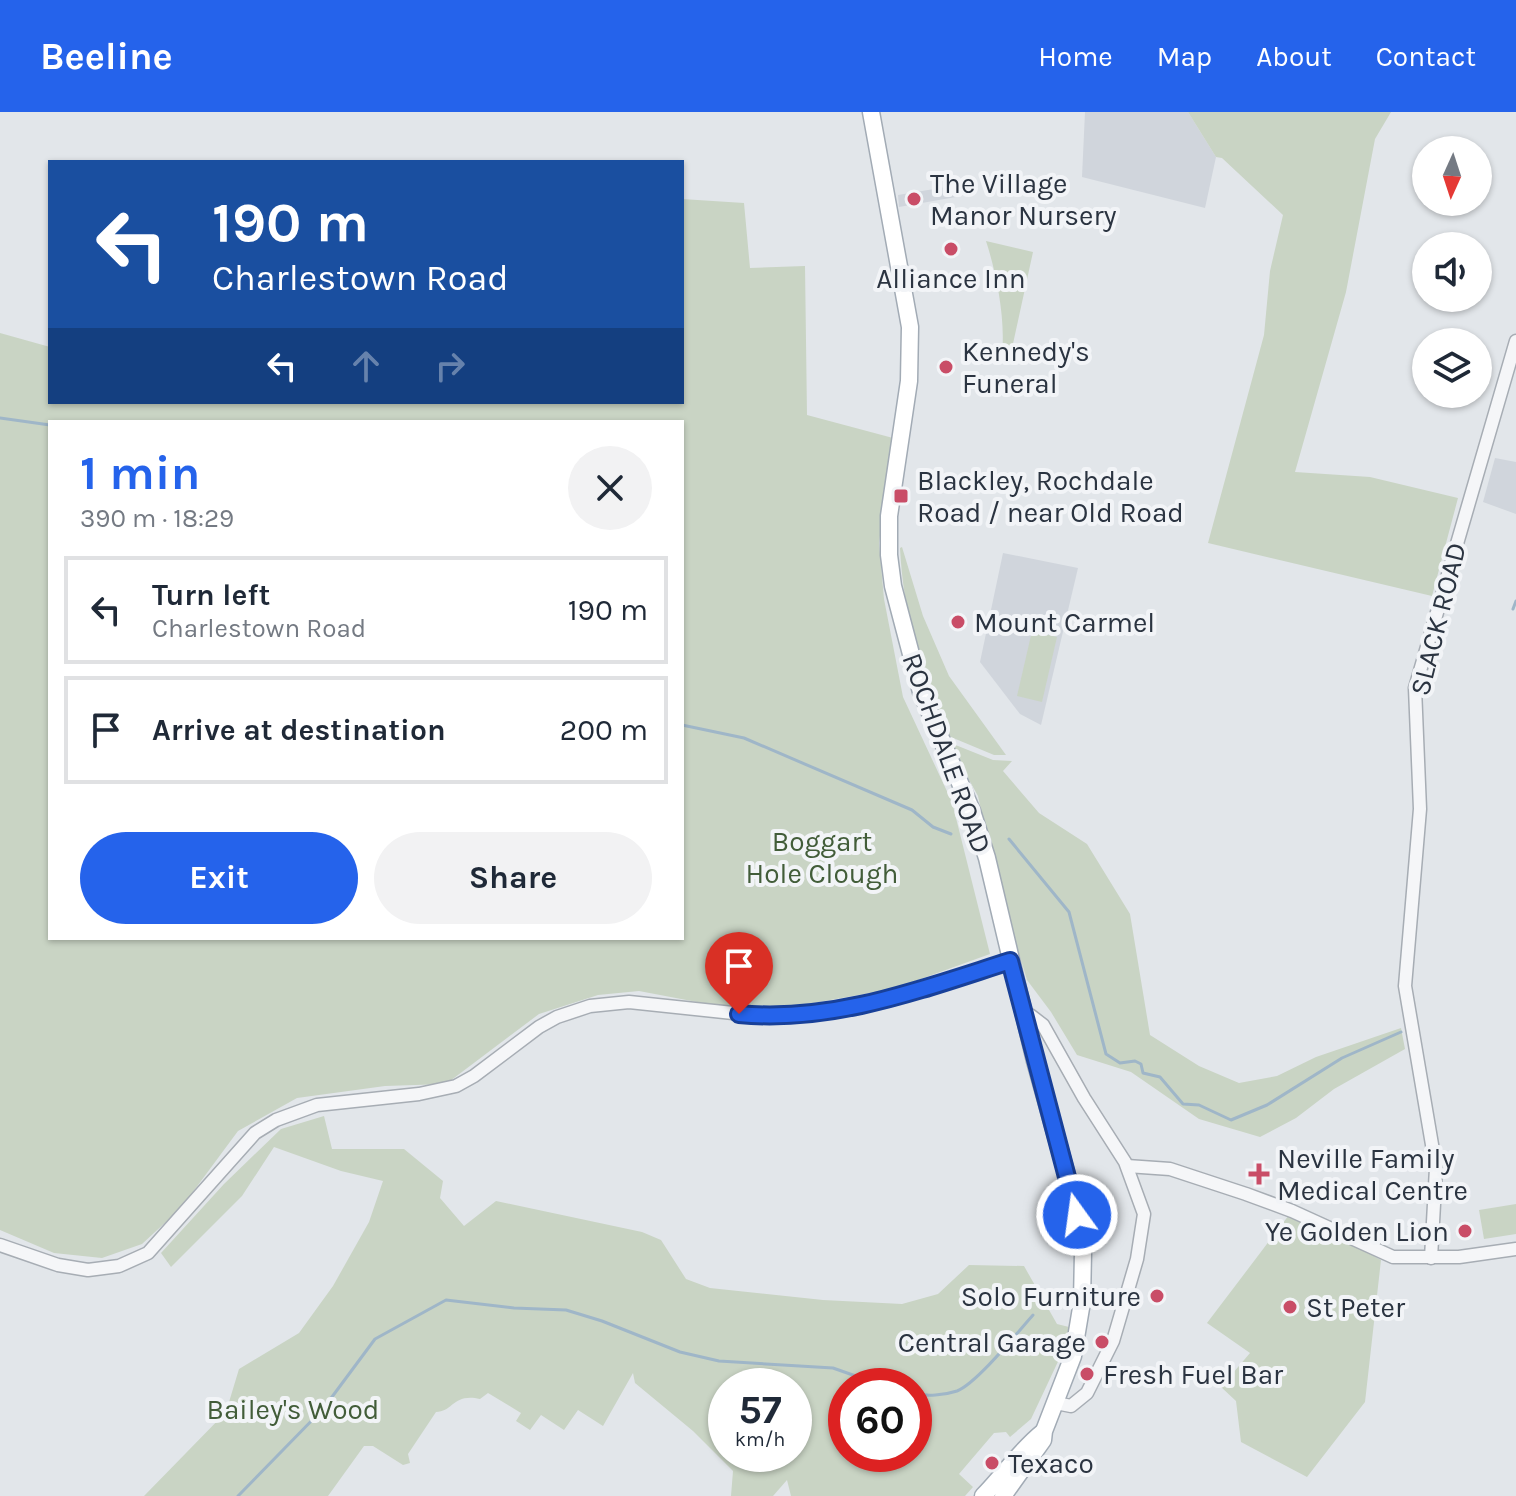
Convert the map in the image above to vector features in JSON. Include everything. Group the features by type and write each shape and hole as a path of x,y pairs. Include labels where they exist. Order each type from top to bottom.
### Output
{"main road":[{"name":"ROCHDALE ROAD","path":"871,112 910,327 909,381 889,516 893,586 921,692 972,811 987,858 1023,1016 1073,1197 1083,1252 1080,1321 1069,1371 1037,1452 1003,1496"},
{"name":"ROCHDALE ROAD","path":"983,1496 1009,1471 1029,1443 1044,1431"}],"street":[{"name":"SLACK ROAD","path":"1431,1258 1436,1168 1405,986 1420,809 1415,688 1516,341"},
{"path":"0,1245 58,1265 88,1270 119,1266 148,1253 255,1133 276,1120 317,1105 407,1096 456,1086 539,1027 582,1008 610,1002 629,1002 761,1016 817,1012 893,999 1010,961"},
{"path":"1023,1016 1030,1015 1043,1025 1127,1166 1144,1214 1137,1259 1113,1341 1097,1375 1078,1403 1071,1406 1056,1403"},
{"path":"1127,1166 1170,1169 1246,1194 1292,1211 1393,1257 1431,1258 1516,1249"}],"shaded area":[{"path":"1085,112 1188,112 1216,157 1205,208 1082,177"},
{"path":"952,186 956,197 899,207 898,195"},
{"path":"1495,458 1516,462 1516,514 1483,502"},
{"path":"1003,553 1078,568 1041,725 1020,714 980,662"}],"green space":[{"path":"1188,112 1391,112 1375,139 1346,292 1295,472 1370,477 1458,498 1432,596 1208,543 1264,335 1270,271 1283,215 1222,158 1216,157"},
{"name":"Boggart Hole Clough","path":"684,199 744,203 750,268 805,266 807,415 893,438 879,543 884,599 903,697 952,802 990,954 893,989 796,1006 718,1006 639,991 598,995 539,1014 446,1084 385,1086 297,1098 238,1131 181,1208 142,1244 102,1258 54,1253 0,1230 0,333 48,346 48,404 684,404"},
{"path":"986,241 1033,252 1009,362 1001,361 1003,332 1000,300"},
{"path":"902,547 923,616 949,676 1006,755 994,755 946,735 915,643 905,596"},
{"path":"1032,631 1057,637 1042,702 1017,696"},
{"path":"948,742 993,760 1012,761 1003,771 1039,813 1087,844 1130,914 1150,1035 1199,1066 1239,1083 1277,1076 1316,1057 1401,1028 1405,1049 1334,1089 1296,1118 1260,1137 1199,1119 1131,1072 1077,1055 1027,980 992,862 978,796"},
{"name":"Bailey's Wood","path":"324,1116 332,1149 404,1149 443,1181 440,1198 464,1226 496,1201 642,1232 661,1240 686,1279 710,1288 823,1300 902,1304 938,1294 969,1265 1024,1266 1057,1324 1069,1327 1063,1351 1031,1419 1010,1437 1006,1432 994,1433 959,1474 973,1487 965,1496 791,1496 787,1480 773,1496 731,1496 733,1472 812,1472 812,1368 708,1368 708,1446 635,1383 633,1373 603,1426 578,1410 564,1430 541,1415 530,1430 516,1421 521,1413 488,1393 480,1399 459,1400 436,1412 408,1454 410,1463 403,1465 373,1446 364,1446 328,1496 144,1496 226,1412 239,1369 299,1333 333,1286 369,1222 383,1181 341,1171 274,1147 242,1196 171,1267 161,1253 224,1184 281,1129"},
{"path":"1516,1204 1516,1234 1484,1239 1479,1210"},
{"path":"1292,1211 1381,1260 1365,1402 1307,1477 1241,1442 1236,1401 1221,1387 1250,1353 1207,1323"}],"waterway":[{"path":"0,418 48,425"},
{"path":"1513,609 1516,601"},
{"path":"684,725 744,738 912,810 933,827 951,834"},
{"path":"1009,839 1069,912 1106,1054 1120,1063 1135,1061 1141,1064 1143,1073 1160,1077 1183,1104 1199,1105 1231,1120 1267,1105 1342,1058 1401,1032"},
{"path":"238,1496 323,1409 375,1339 446,1300 566,1310 680,1352 719,1361 833,1368"},
{"path":"932,1395 957,1391 965,1386 1033,1315"}],"place":[{"name":"The Village Manor Nursery","path":"914,199"},
{"name":"Alliance Inn","path":"951,249"},
{"name":"Kennedy's Funeral","path":"946,367"},
{"name":"Blackley, Rochdale Road / near Old Road","path":"901,496"},
{"name":"Mount Carmel","path":"958,622"},
{"name":"Neville Family Medical Centre","path":"1259,1174"},
{"name":"Ye Golden Lion","path":"1465,1231"},
{"name":"Solo Furniture","path":"1157,1296"},
{"name":"St Peter","path":"1290,1307"},
{"name":"Central Garage","path":"1102,1342"},
{"name":"Fresh Fuel Bar","path":"1087,1374"},
{"name":"Texaco","path":"992,1463"}],"route":[{"path":"739,1014 761,1016 854,1007 893,999 1010,961 1077,1215"}]}
